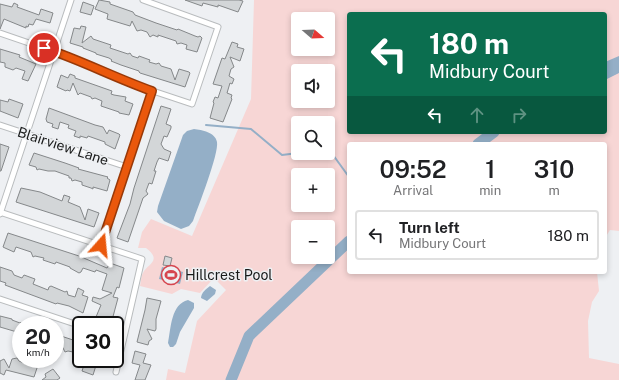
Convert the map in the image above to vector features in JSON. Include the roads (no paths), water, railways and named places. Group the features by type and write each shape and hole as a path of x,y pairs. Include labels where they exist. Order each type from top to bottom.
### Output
{"street":[{"path":"71,0 0,213 142,259 124,336"},
{"path":"0,33 54,51 125,81 192,104 218,27 143,0"},
{"path":"101,245 152,91"},
{"name":"Blairview Lane","path":"0,125 127,167"},
{"path":"0,299 72,323"},
{"path":"116,372 117,368"}],"water":[{"path":"619,56 619,73 607,79 607,61"},
{"path":"194,129 208,132 214,136 217,142 217,148 212,169 193,221 189,226 181,229 164,221 157,212 183,135 187,131"},
{"name":"Hillcrest Pool","path":"162,267 183,272 180,284 159,279"},
{"path":"210,286 216,290 215,294 207,301 201,298 201,296"},
{"path":"188,300 194,303 194,308 180,332 176,344 173,347 170,347 168,343 175,311 182,302"}],"waterway":[{"path":"206,125 251,129 282,155 291,154"},
{"path":"481,142 491,134"},
{"path":"335,158 347,174"},
{"path":"231,380 249,336 347,243"}],"place":[{"name":"Hillcrest Pool","path":"171,275"}]}
